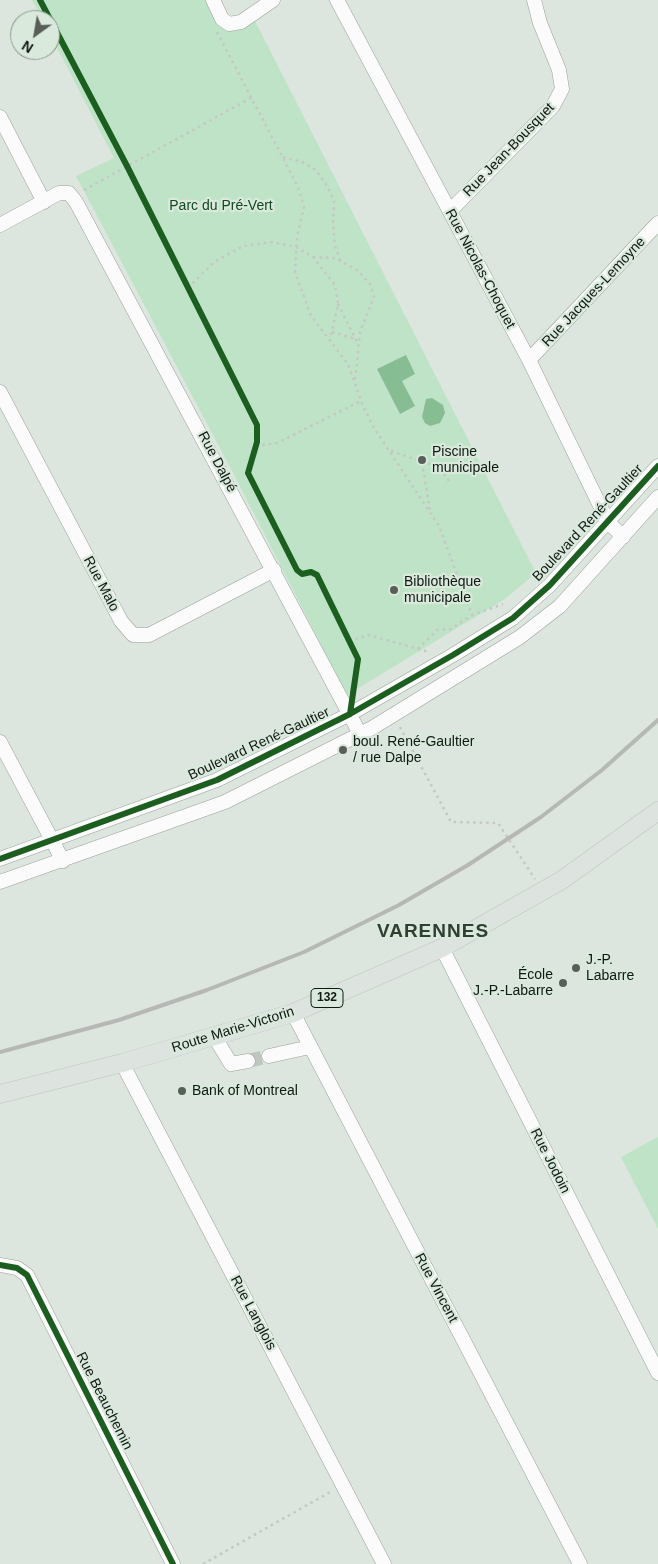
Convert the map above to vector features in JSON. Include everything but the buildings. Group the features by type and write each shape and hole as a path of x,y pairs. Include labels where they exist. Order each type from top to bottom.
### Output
{"main road":[{"name":"Route Marie-Victorin","path":"0,1094 122,1063 293,1013 442,948 562,880 658,811"}],"street":[{"path":"213,0 222,19 229,24 241,22 273,0"},
{"name":"Rue Nicolas-Choquet","path":"337,0 529,360 608,522 623,537"},
{"name":"Rue Jean-Bousquet","path":"450,211 553,106 562,89 559,70 540,23 534,0"},
{"path":"0,117 44,202"},
{"path":"0,225 59,193 70,195"},
{"name":"Rue Dalpé","path":"70,195 274,570 360,734"},
{"name":"Rue Jacques-Lemoyne","path":"529,360 658,223"},
{"name":"Rue Malo","path":"0,392 121,621 133,635 149,635 274,570"},
{"name":"Boulevard René-Gaultier","path":"0,859 217,780 350,714 449,658 513,618 550,585 658,466"},
{"path":"0,882 225,802 394,715 524,634 560,606 658,497"},
{"path":"513,618 524,634"},
{"path":"0,742 63,861"},
{"name":"Rue Jodoin","path":"442,948 658,1374"},
{"name":"Rue Vincent","path":"293,1013 580,1564"},
{"path":"214,1036 230,1064 248,1061"},
{"path":"269,1056 310,1047"},
{"name":"Rue Langlois","path":"122,1063 384,1564"},
{"name":"Rue Beauchemin","path":"0,1265 17,1268 27,1275 173,1564"}],"path":[{"path":"213,24 298,187 304,207 296,247 295,272 311,316 340,351 348,364 361,401 374,428 439,526 472,615"},
{"path":"70,195 251,98"},
{"path":"282,157 302,162 316,170 327,186 334,201 332,225 335,246 341,261"},
{"path":"122,158 131,175"},
{"path":"184,279 190,290 214,262 243,246 272,242 296,247 313,257 335,284 338,304 358,346"},
{"path":"313,257 334,258 341,261 357,270 370,284 374,297 360,332 355,384"},
{"path":"330,340 338,304"},
{"path":"332,332 355,339"},
{"path":"258,433 255,449 277,443 361,401"},
{"path":"390,451 422,460 438,467 450,482"},
{"path":"422,456 430,511"},
{"path":"418,649 437,630 451,629 472,615 504,604"},
{"path":"345,632 350,644 369,635 449,658"},
{"path":"394,715 451,822 498,823 543,890"},
{"path":"203,1564 343,1485"}],"green space":[{"name":"Parc du Pré-Vert","path":"32,0 213,0 222,19 252,15 536,573 505,599 347,695 231,469 76,176 114,158 60,53 60,10 38,10"},
{"path":"658,1137 658,1229 621,1157"}],"shaded area":[{"path":"406,355 415,374 402,381 415,406 400,414 377,369"},
{"path":"432,398 443,405 445,413 440,423 430,426 425,423 422,417 426,399"}],"tunnel":[{"path":"248,1061 269,1056"}],"railway":[{"path":"0,1052 119,1020 207,990 304,952 399,905 468,865 541,817 602,770 658,720"}],"cycle path":[{"path":"40,0 127,166 257,425 257,442 248,473 297,570 302,574 311,572 317,575 358,659 350,714"},
{"path":"0,859 217,780 350,714 453,655 513,618 550,585 658,466"},
{"path":"0,1265 17,1268 27,1275 173,1564"}],"place":[{"name":"Piscine municipale","path":"422,460"},
{"name":"Bibliothèque municipale","path":"394,590"},
{"name":"boul. René-Gaultier / rue Dalpe","path":"343,750"},
{"name":"J.-P. Labarre","path":"576,968"},
{"name":"École J.-P.-Labarre","path":"563,983"},
{"name":"Bank of Montreal","path":"182,1091"}],"district":[{"name":"VARENNES","path":"433,932"}]}
